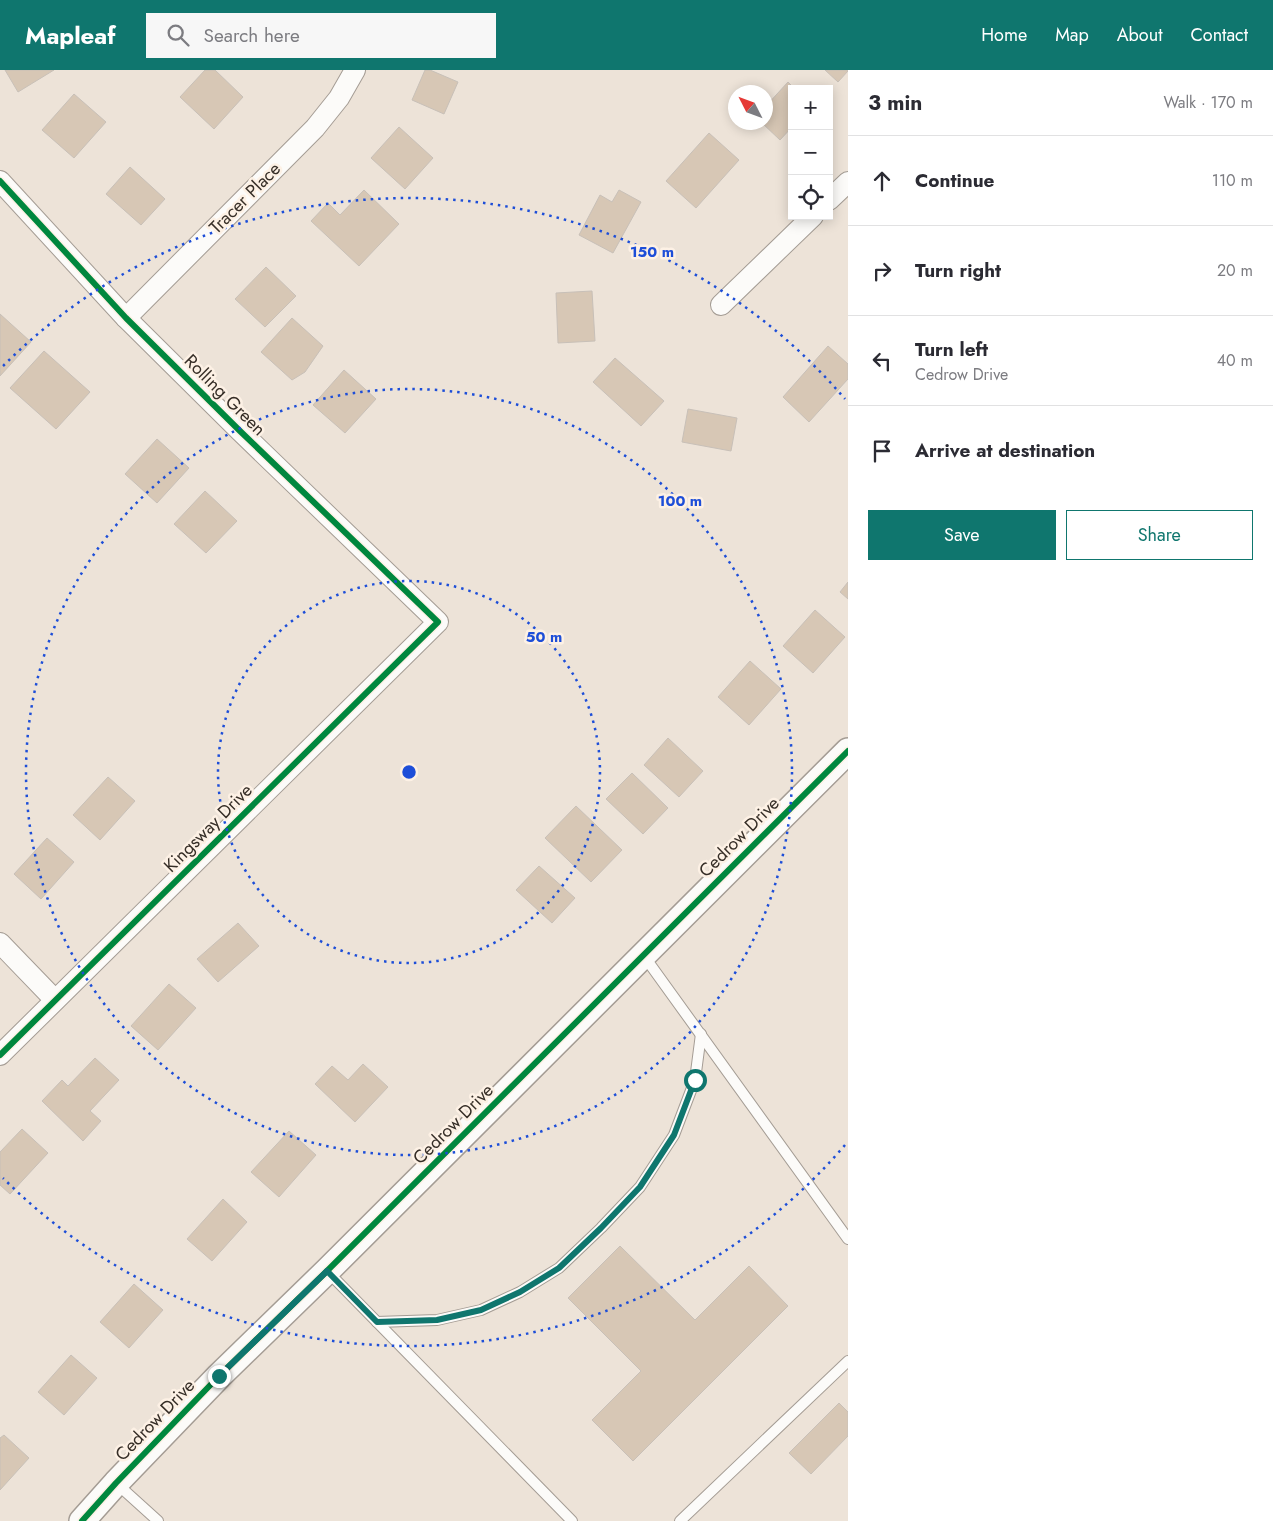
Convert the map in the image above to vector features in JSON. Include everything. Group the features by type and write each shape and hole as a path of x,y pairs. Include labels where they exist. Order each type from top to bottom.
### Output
{"street":[{"name":"Tracer Place","path":"126,318 315,128 338,98 355,70"},
{"name":"Rolling Green","path":"0,181 126,318 438,622"},
{"path":"833,196 848,182"},
{"path":"722,305 809,220"},
{"name":"Kingsway Drive","path":"0,1055 438,622"},
{"name":"Cedrow Drive","path":"82,1521 219,1376 327,1271 848,751"},
{"path":"0,943 55,1000"}],"lane":[{"path":"643,954 848,1239"},
{"path":"377,1322 437,1320 481,1310 520,1292 559,1268 640,1187 674,1135 695,1080 700,1034"},
{"path":"327,1271 572,1521"},
{"path":"680,1521 848,1361"},
{"path":"116,1483 158,1521"}],"building":[{"path":"5,70 54,70 18,92"},
{"path":"205,70 215,70 243,97 214,129 180,97"},
{"path":"425,70 430,70 458,82 444,114 412,100"},
{"path":"825,70 848,70 848,71 838,82"},
{"path":"788,82 791,85 788,85 788,131 780,140 769,130 773,130 773,98"},
{"path":"74,94 106,122 74,158 42,130"},
{"path":"399,127 433,158 405,189 371,158"},
{"path":"709,133 739,160 696,208 666,181"},
{"path":"130,167 165,199 141,225 106,194"},
{"path":"364,190 399,224 359,266 311,221 328,203 340,215"},
{"path":"619,190 641,202 613,253 579,235 600,195 612,202"},
{"path":"266,267 296,296 265,327 235,299"},
{"path":"592,291 595,341 558,343 556,293"},
{"path":"0,314 31,342 0,376"},
{"path":"292,318 323,346 305,372 292,380 261,352"},
{"path":"828,346 848,364 848,379 809,422 783,397"},
{"path":"44,351 90,392 56,429 10,388"},
{"path":"615,358 664,401 641,426 593,382"},
{"path":"344,370 376,399 345,433 313,405"},
{"path":"688,409 737,418 731,451 682,442"},
{"path":"157,439 189,468 157,503 125,474"},
{"path":"205,491 237,521 206,553 174,524"},
{"path":"848,582 848,599 840,592"},
{"path":"815,610 845,637 813,673 783,646"},
{"path":"750,661 781,689 749,725 718,697"},
{"path":"668,738 703,771 679,797 644,765"},
{"path":"632,773 668,808 643,834 606,799"},
{"path":"108,777 135,801 100,840 73,815"},
{"path":"576,806 622,850 591,882 545,838"},
{"path":"47,838 74,862 41,899 14,874"},
{"path":"539,866 575,898 552,923 516,890"},
{"path":"238,923 259,946 218,982 197,959"},
{"path":"169,984 196,1008 158,1050 131,1026"},
{"path":"95,1058 119,1080 90,1111 101,1121 83,1141 42,1101 62,1080 68,1086"},
{"path":"363,1064 388,1087 355,1122 315,1084 332,1066 348,1080"},
{"path":"22,1129 48,1153 10,1194 0,1185 0,1152"},
{"path":"289,1131 316,1155 279,1197 251,1172"},
{"path":"223,1199 247,1222 212,1261 187,1239"},
{"path":"620,1246 695,1320 749,1266 788,1306 633,1461 592,1420 641,1371 568,1298"},
{"path":"134,1284 163,1310 129,1348 100,1322"},
{"path":"71,1355 97,1378 64,1415 38,1392"},
{"path":"839,1403 848,1412 848,1436 811,1474 789,1453"},
{"path":"4,1435 29,1458 0,1490 0,1438"}],"cycle path":[{"path":"0,181 126,318 438,622 0,1055"},
{"path":"82,1521 219,1376 327,1271 848,751"}],"route":[{"path":"219,1376 327,1271 377,1322 437,1320 481,1310 520,1292 559,1268 640,1187 674,1135 695,1080"}]}
